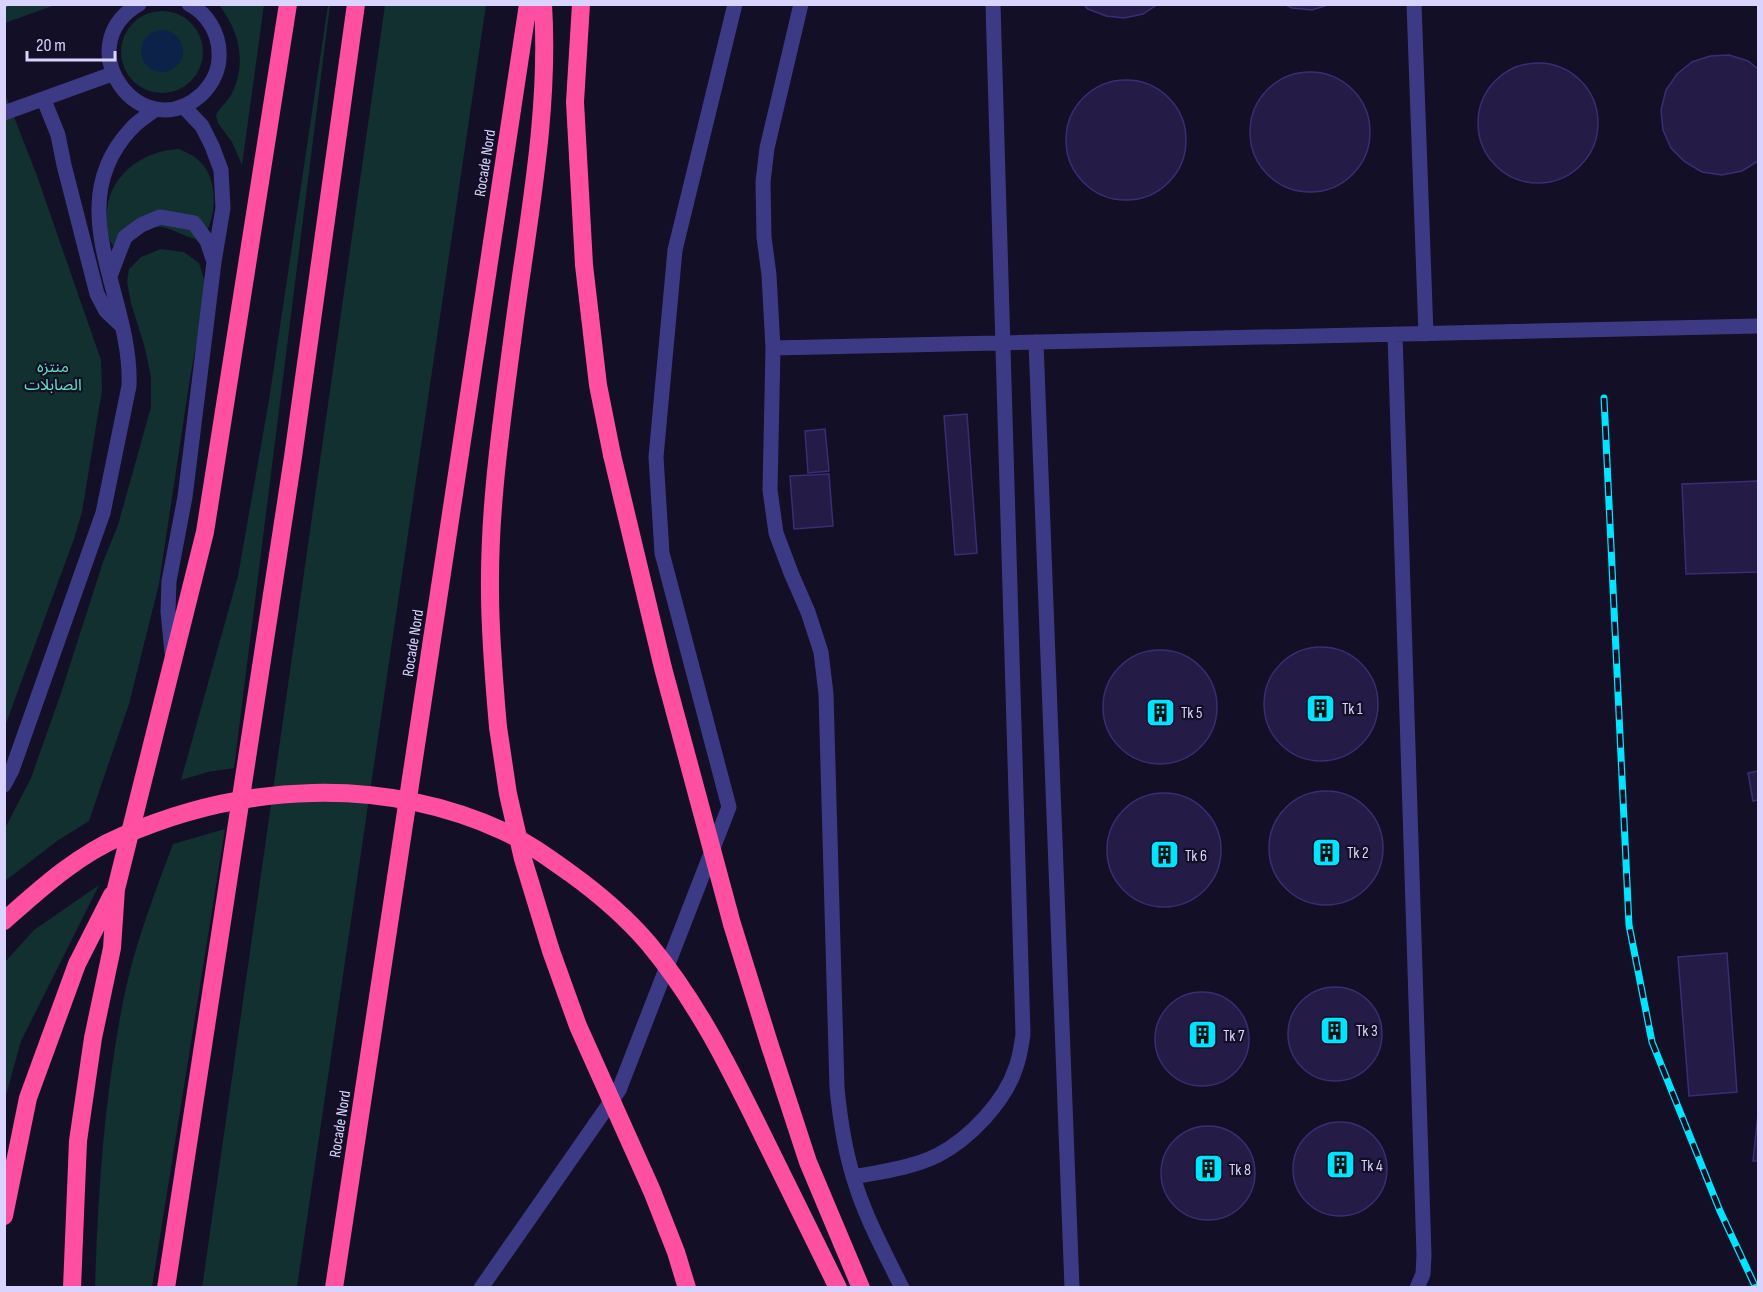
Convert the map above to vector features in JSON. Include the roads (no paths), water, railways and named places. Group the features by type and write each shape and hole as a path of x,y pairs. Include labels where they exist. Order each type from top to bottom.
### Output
{"highway":[{"path":"72,1287 78,1141 92,1048 112,948 116,888 205,532 288,4"},
{"path":"166,1287 293,457 356,4"},
{"name":"Rocade Nord","path":"334,1287 528,4"},
{"path":"543,4 545,32 538,141 500,440 491,536 491,623 498,727 510,805 523,859 551,951 578,1026 668,1232 687,1287"},
{"path":"581,4 575,102 584,265 598,385 612,455 663,668 732,924 808,1162 861,1287"},
{"path":"4,921 38,891 82,858 120,836 178,816 247,799 286,793 331,792 375,795 419,802 461,814 505,832 550,858 591,888 630,922 651,946 701,1016 728,1064 838,1287"},
{"path":"4,1216 28,1098 77,964 116,888"}],"lane":[{"path":"139,4 129,10 117,24 110,40 109,57 112,74 121,89 131,99 156,109 183,106 195,99 209,87 217,71 219,53 216,35 208,20 189,4"},
{"path":"481,1287 619,1090 729,807 662,553 656,457 675,250 735,4"},
{"path":"801,4 767,148 763,182 764,237 770,275 773,348 770,490 776,533 808,612 820,652 826,694 837,1088 842,1131 853,1177 871,1227 902,1287"},
{"path":"853,1177 900,1168 937,1156 971,1133 1001,1096 1016,1068 1023,1035 993,4"},
{"path":"1414,4 1426,333"},
{"path":"4,113 112,74"},
{"path":"44,100 58,135 97,294 106,311 123,326"},
{"path":"173,659 168,611 169,581 185,497 214,262 223,208 221,170 202,126 183,106"},
{"path":"4,785 12,770 103,513 129,386 130,368 123,326 98,219 98,200 104,173 115,150 132,128 156,109"},
{"path":"110,276 125,237 141,225 160,217 194,223 207,241 214,262"},
{"path":"773,348 1758,326"},
{"path":"1395,334 1424,1255 1423,1274 1417,1287"},
{"path":"1036,342 1072,1287"}],"water":[{"path":"162,30 170,31 177,36 182,43 182,59 177,66 170,71 162,72 154,71 147,66 142,59 141,51 142,43 147,36 154,31"}],"railway":[{"path":"1604,398 1629,925 1652,1042 1720,1211 1756,1288"}],"place":[{"name":"Tk 1","path":"1321,708"},
{"name":"Tk 5","path":"1160,712"},
{"name":"Tk 2","path":"1326,852"},
{"name":"Tk 6","path":"1164,855"},
{"name":"Tk 3","path":"1335,1030"},
{"name":"Tk 7","path":"1202,1035"},
{"name":"Tk 4","path":"1340,1165"},
{"name":"Tk 8","path":"1208,1169"}],"park label":[{"name":"منتزه الصابلات","path":"53,375"}]}
